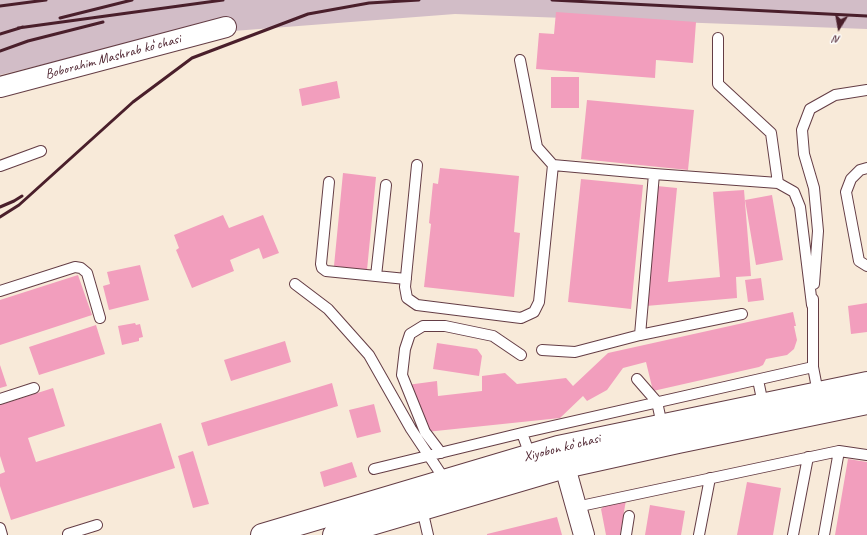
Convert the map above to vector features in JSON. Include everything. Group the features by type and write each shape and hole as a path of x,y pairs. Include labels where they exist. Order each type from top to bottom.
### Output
{"main road":[{"name":"Xiyobon koʻchasi","path":"262,535 558,447 867,383"},
{"name":"Xiyobon koʻchasi","path":"334,535 564,467 678,442 867,404"}],"street":[{"name":"Boborahim Mashrab koʻchasi","path":"0,87 226,27"},
{"path":"564,467 584,535"}],"lane":[{"path":"718,38 718,84 771,133 778,184"},
{"path":"520,60 537,146 553,165 778,184 794,192 800,207 812,305"},
{"path":"818,393 813,368 812,305 818,231 814,188 804,154 802,130 810,109 835,95 867,90"},
{"path":"0,166 41,151"},
{"path":"417,165 405,287 407,298 417,305 521,318 534,312 539,302 553,165"},
{"path":"867,168 860,170 851,179 846,192 859,261 867,266"},
{"path":"640,335 654,174"},
{"path":"328,182 321,264 322,268 326,271 406,279"},
{"path":"376,276 386,186"},
{"path":"0,291 75,267 81,268 87,273 100,318"},
{"path":"295,284 328,309 369,355 411,429 430,455 445,480"},
{"path":"542,350 575,352 640,335 742,314"},
{"path":"441,453 425,432 402,375 405,349 410,334 423,326 445,326 493,336 520,355"},
{"path":"374,469 522,433 813,368"},
{"path":"637,379 657,402 662,425"},
{"path":"758,380 763,404"},
{"path":"0,399 34,388"},
{"path":"522,433 530,455"},
{"path":"824,535 839,451"},
{"path":"576,507 839,451 867,455"},
{"path":"793,535 808,457"},
{"path":"698,535 710,478"},
{"path":"422,509 428,535"},
{"path":"626,535 630,516"},
{"path":"68,534 97,525"},
{"path":"0,528 2,535"}],"shaded area":[{"path":"0,0 867,0 867,29 455,14 155,37 0,75"}],"building":[{"path":"556,12 696,22 693,63 656,60 655,78 536,69 539,33 554,34"},
{"path":"551,77 579,77 579,108 551,108"},
{"path":"337,81 340,98 302,106 299,89"},
{"path":"587,100 694,110 688,170 581,159"},
{"path":"440,168 519,176 514,232 520,233 514,297 424,287 431,224 429,223 433,183 438,184"},
{"path":"343,173 376,177 367,270 334,266"},
{"path":"581,179 643,185 631,309 568,302"},
{"path":"657,186 677,188 668,282 720,277 713,192 744,190 751,276 736,277 737,298 646,306"},
{"path":"772,195 783,260 756,265 745,200"},
{"path":"223,215 229,228 263,215 279,253 263,259 259,248 230,260 234,271 192,288 176,250 179,248 174,235"},
{"path":"140,265 149,300 109,310 103,286 110,284 107,272"},
{"path":"78,275 92,315 0,345 0,300"},
{"path":"761,278 764,300 748,302 745,280"},
{"path":"867,303 867,332 851,334 848,306"},
{"path":"793,312 797,340 794,349 787,355 766,359 763,365 759,367 653,391 646,362 623,368 607,390 587,401 583,396 560,418 426,432 407,385 437,381 438,396 482,391 482,376 505,373 517,384 566,378 573,386 608,353"},
{"path":"135,323 136,325 140,324 143,337 139,338 139,341 122,345 118,326"},
{"path":"96,325 105,354 39,375 29,347"},
{"path":"285,341 291,362 231,381 224,360"},
{"path":"437,343 477,349 482,356 479,376 433,369"},
{"path":"0,365 7,386 0,388"},
{"path":"332,383 338,406 208,446 201,423"},
{"path":"53,388 65,426 28,438 36,462 161,423 175,468 11,520 0,486 0,474 5,472 0,456 0,405"},
{"path":"374,404 381,432 357,438 349,410"},
{"path":"193,451 209,504 193,508 178,456"},
{"path":"848,459 867,462 867,535 835,535"},
{"path":"352,462 357,477 324,487 320,472"},
{"path":"747,482 781,488 773,535 737,535"},
{"path":"626,500 620,535 606,535 601,509 607,503"},
{"path":"650,505 685,511 681,535 645,535"},
{"path":"557,517 562,535 487,535 487,534"}],"railway":[{"path":"0,6 46,0"},
{"path":"60,18 132,0"},
{"path":"18,28 223,0"},
{"path":"0,217 19,205 133,102 192,58 308,14 369,3 419,0"},
{"path":"552,0 867,16"},
{"path":"0,51 28,41 103,22"},
{"path":"0,34 23,27"},
{"path":"0,207 22,196"}]}
